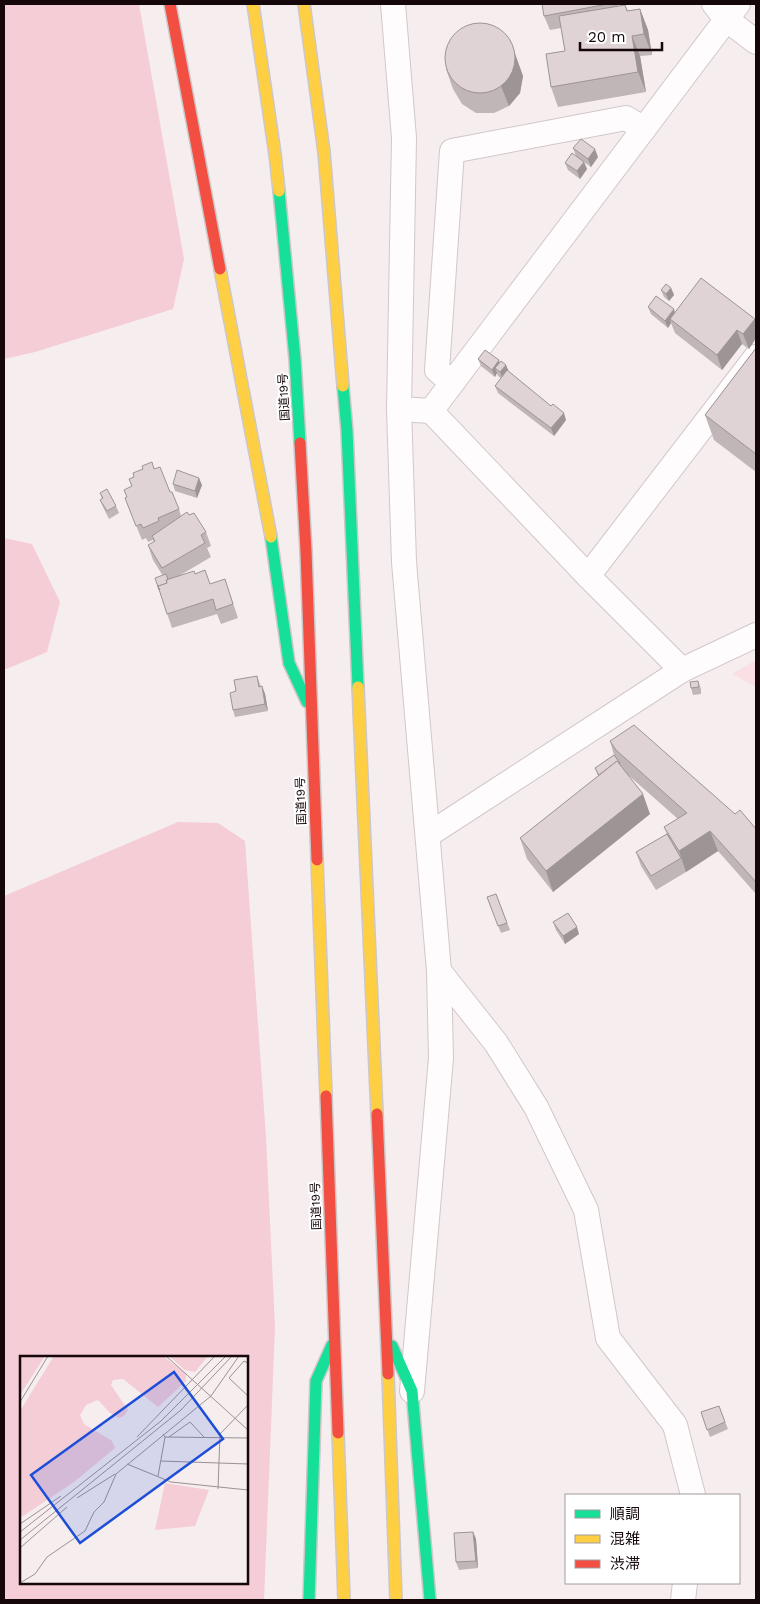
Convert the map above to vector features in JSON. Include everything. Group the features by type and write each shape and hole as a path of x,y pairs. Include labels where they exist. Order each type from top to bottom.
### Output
{"highway":[{"path":"170,4 276,564 289,663 312,712"},
{"name":"国道19号","path":"253,4 275,154 295,359 306,551 344,1600"},
{"path":"304,4 324,152 347,432 396,1600"},
{"path":"386,1330 412,1391 430,1600"},
{"path":"309,1600 316,1380 334,1339"}],"street":[{"path":"393,4 404,138 400,409 404,562 439,971 441,1058 412,1391"},
{"path":"431,411 644,129 726,9 756,42"},
{"path":"452,383 438,370 452,151 626,118 644,129"},
{"path":"588,576 756,357"},
{"path":"400,409 431,411 588,576 682,670"},
{"path":"428,835 682,670 756,635"},
{"path":"439,971 496,1043 540,1116 586,1210 608,1338 675,1425 693,1494"},
{"path":"683,1600 685,1584"}],"shaded area":[{"path":"4,4 139,4 184,259 173,309 35,352 4,359"},
{"path":"4,538 32,544 60,602 47,652 4,670"},
{"path":"756,660 756,687 732,674"},
{"path":"178,822 218,823 245,841 266,1137 275,1327 264,1600 4,1600 4,896"}],"building":[{"path":"542,4 608,4 544,16"},
{"path":"625,5 627,11 640,9 644,34 632,36 638,72 551,87 546,54 565,51 559,16"},
{"path":"480,23 493,26 505,33 512,45 515,58 512,71 505,83 493,90 480,93 467,90 455,83 448,71 445,58 448,45 455,33 467,26"},
{"path":"581,139 595,149 588,159 573,148"},
{"path":"572,153 584,162 577,171 565,163"},
{"path":"701,278 755,319 743,334 737,330 717,355 670,319"},
{"path":"666,284 671,288 666,294 661,290"},
{"path":"656,296 674,309 665,321 648,307"},
{"path":"756,348 756,454 705,415"},
{"path":"485,350 499,360 492,370 478,359"},
{"path":"501,361 506,365 500,372 495,368"},
{"path":"507,370 551,406 553,404 564,413 551,428 495,386"},
{"path":"152,462 154,469 160,467 179,509 158,518 159,521 143,528 141,524 136,526 125,498 127,497 124,490 132,486 129,479 134,477 133,473 143,469 142,466"},
{"path":"177,470 199,478 195,491 173,484"},
{"path":"107,489 116,506 107,511 100,500 103,498 100,493"},
{"path":"187,512 189,515 194,513 206,532 201,535 205,543 162,568 148,545 155,541 152,536"},
{"path":"205,570 210,584 225,579 233,604 216,610 213,599 167,614 158,586 167,583 166,580 194,571 195,574"},
{"path":"166,574 167,583 158,586 159,590 155,578"},
{"path":"257,676 259,687 262,686 265,704 233,710 230,693 236,691 234,680"},
{"path":"698,681 699,687 691,688 690,682"},
{"path":"634,725 735,814 740,810 756,829 756,882 710,831 679,851 664,827 687,813 616,750 610,741"},
{"path":"614,755 620,763 617,761 599,775 595,768"},
{"path":"617,761 643,794 546,871 520,838"},
{"path":"667,834 681,858 651,876 636,852"},
{"path":"496,894 507,923 498,926 487,897"},
{"path":"568,913 577,927 563,936 553,922"},
{"path":"719,1406 725,1422 707,1430 701,1412"},
{"path":"473,1532 476,1561 456,1562 454,1533"}],"traffic: fast":[{"path":"279,191 295,359 300,443"},
{"path":"343,386 347,431 358,687"},
{"path":"271,537 289,663 307,702"},
{"path":"309,1600 316,1381 332,1345"},
{"path":"392,1346 412,1391 430,1600"}],"traffic: slow":[{"path":"253,4 279,191"},
{"path":"304,4 324,152 343,386"},
{"path":"220,269 271,537"},
{"path":"358,687 377,1114"},
{"path":"317,860 326,1096"},
{"path":"388,1374 396,1600"},
{"path":"338,1433 344,1600"}],"traffic: jam":[{"path":"170,4 220,269"},
{"path":"300,443 306,551 317,860"},
{"path":"326,1096 338,1433"},
{"path":"377,1114 388,1374"}]}
